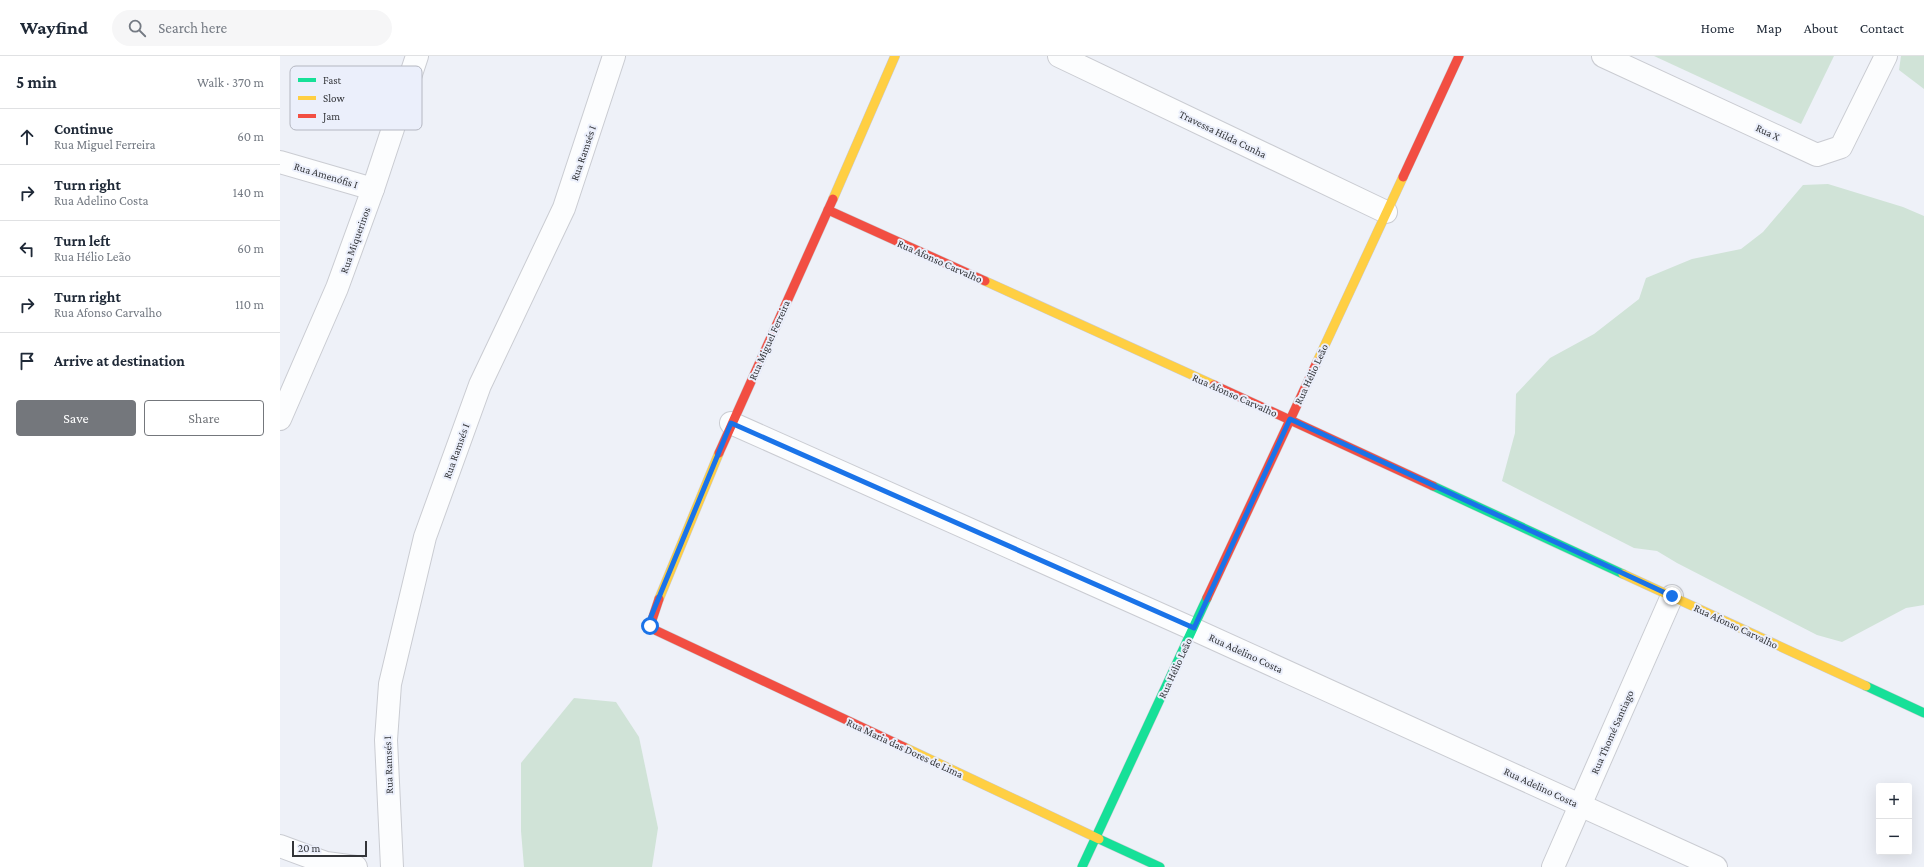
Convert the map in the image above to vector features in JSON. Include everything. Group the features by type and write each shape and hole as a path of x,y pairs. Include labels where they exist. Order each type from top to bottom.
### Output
{"street":[{"name":"Rua Miquerinos","path":"414,66 417,56"},
{"name":"Rua Ramsés I","path":"392,867 386,740 390,684 426,537 480,385 564,208 614,56"},
{"name":"Rua Miguel Ferreira","path":"650,626 650,619 731,423 828,210 895,56"},
{"name":"Travessa Hilda Cunha","path":"1059,56 1386,212"},
{"name":"Rua Hélio Leão","path":"1082,867 1459,56"},
{"name":"Rua X","path":"1603,56 1817,155 1841,148 1886,56"},
{"name":"Rua Miquerinos","path":"280,419 337,288 393,130"},
{"name":"Rua Amenófis I","path":"280,162 373,189"},
{"name":"Rua Afonso Carvalho","path":"828,210 1290,419 1924,713"},
{"name":"Rua Adelino Costa","path":"731,423 1194,628 1716,867"},
{"name":"Rua Thomé Santiago","path":"1553,867 1672,596"},
{"name":"Rua Maria das Dores de Lima","path":"650,626 657,631 1160,867"},
{"path":"280,846 326,863 356,867"}],"green space":[{"path":"1654,56 1834,56 1801,124"},
{"path":"1901,56 1924,56 1924,89 1899,70"},
{"path":"1828,184 1903,207 1924,216 1924,605 1906,608 1842,642 1817,635 1677,563 1657,551 1634,548 1502,481 1515,433 1516,394 1550,358 1594,334 1639,299 1646,278 1692,259 1741,249 1763,232 1803,185"},
{"path":"574,698 616,702 639,737 658,828 652,867 524,867 521,831 521,763"}],"traffic: fast":[{"path":"1433,486 1623,574"},
{"path":"1082,867 1207,598"},
{"path":"1866,686 1924,713"},
{"path":"1099,839 1160,867"}],"traffic: slow":[{"path":"833,199 895,56"},
{"path":"1317,362 1403,177"},
{"path":"985,281 1214,385"},
{"path":"659,599 719,453"},
{"path":"1623,574 1866,686"},
{"path":"904,747 1099,839"}],"traffic: jam":[{"path":"1403,177 1459,56"},
{"path":"719,453 833,199"},
{"path":"828,210 985,281"},
{"path":"1207,598 1317,362"},
{"path":"1214,385 1433,486"},
{"path":"659,599 650,626 657,631 904,747"}],"route":[{"path":"650,626 650,619 731,423 1194,628 1290,419 1672,596"}]}
